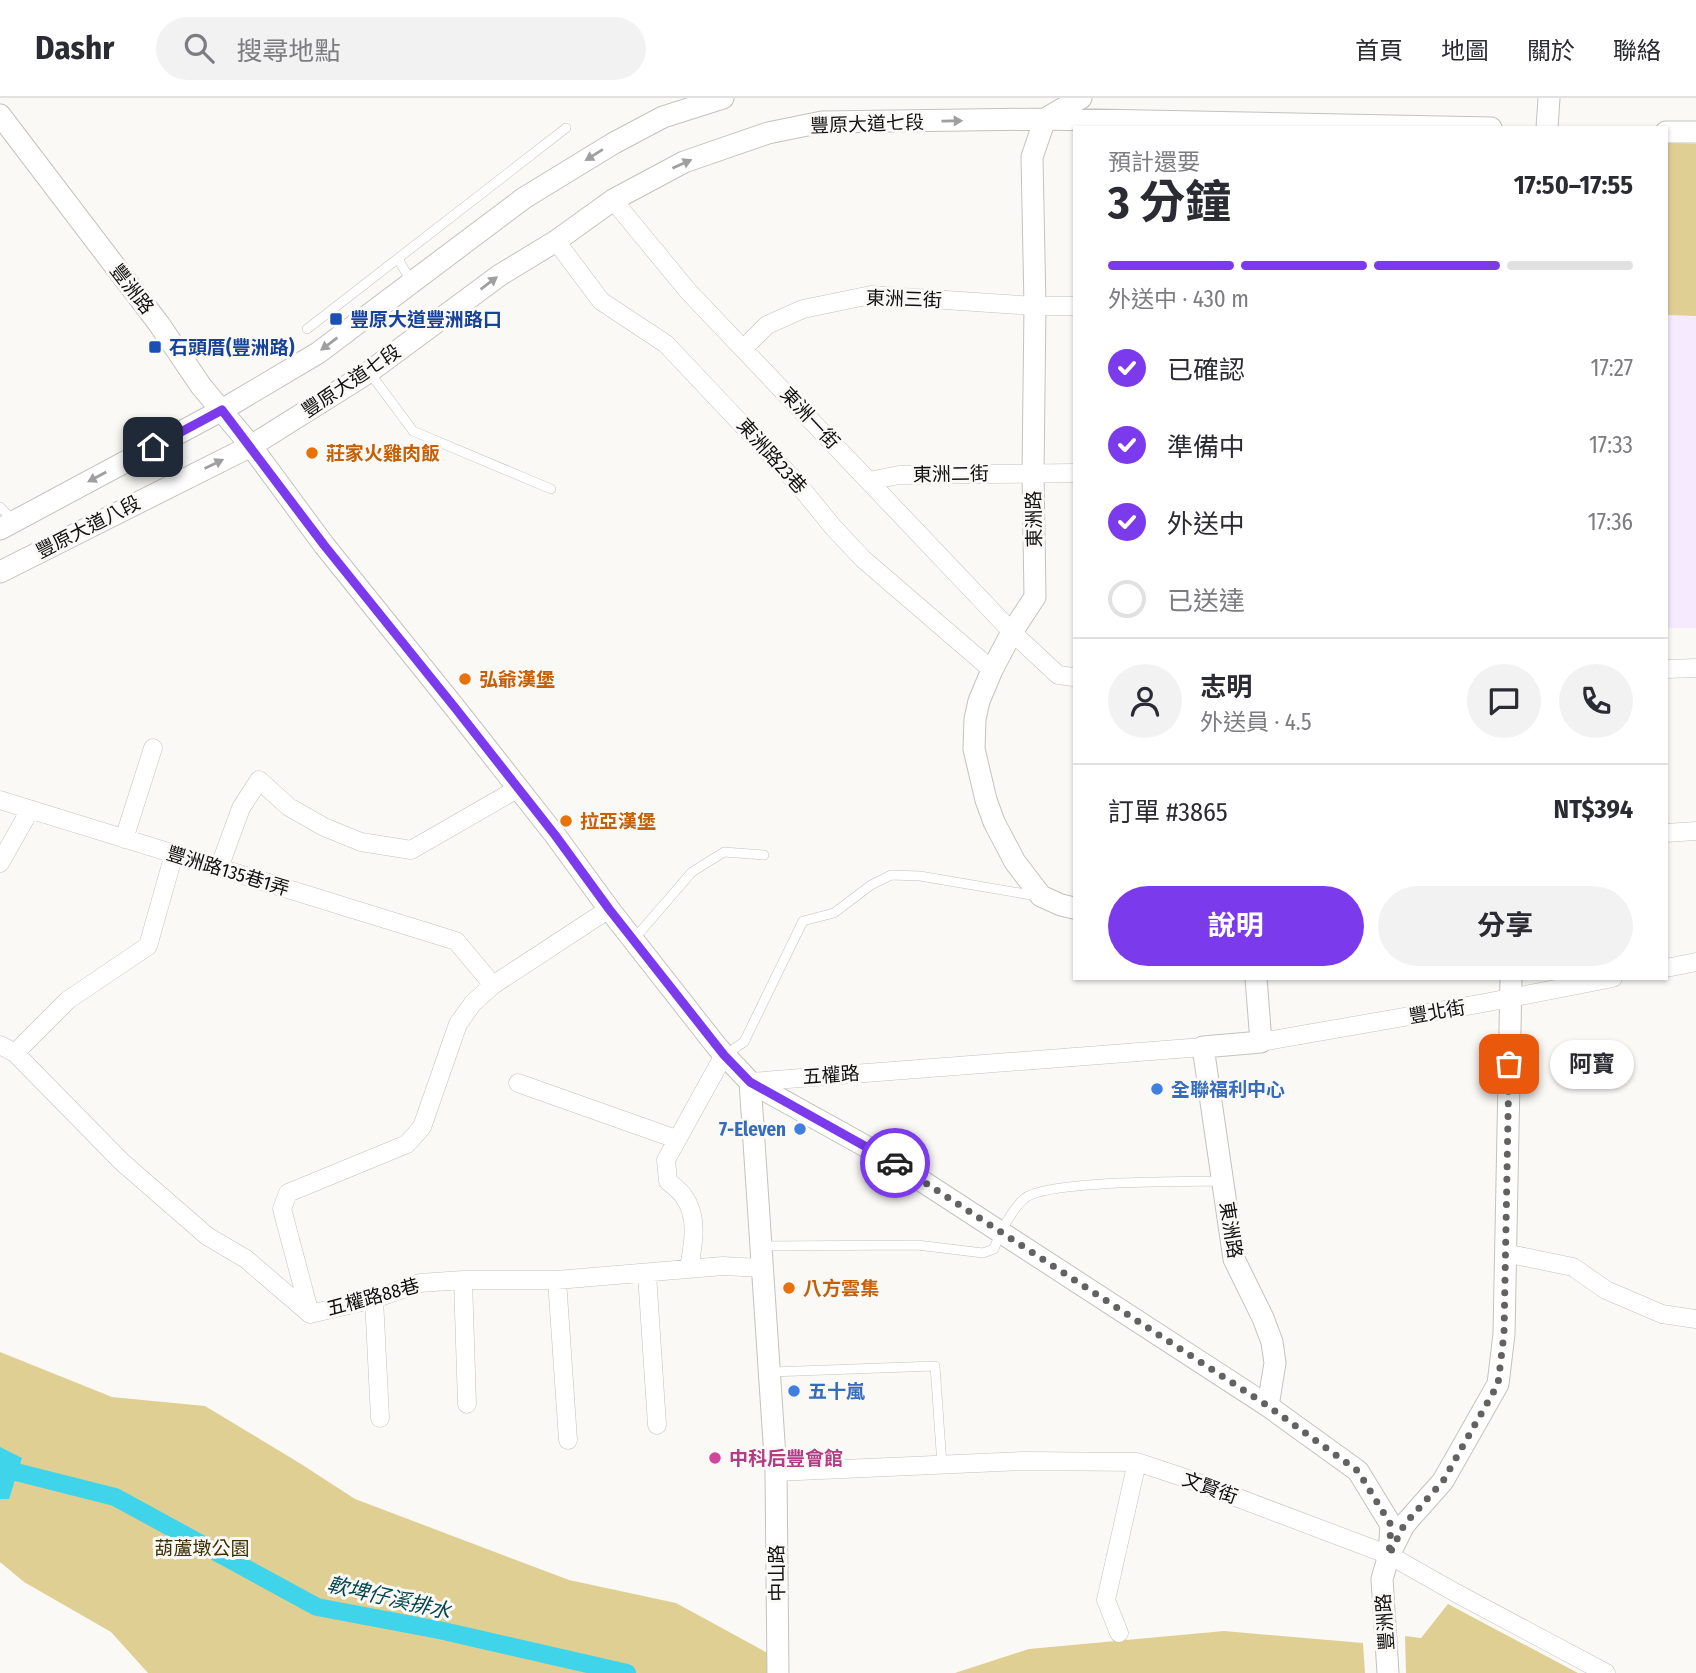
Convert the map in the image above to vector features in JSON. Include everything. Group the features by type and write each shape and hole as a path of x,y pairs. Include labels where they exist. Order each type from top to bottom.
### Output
{"street":[{"path":"222,410 318,353 524,198 614,143 663,117 723,98"},
{"path":"1045,119 1081,98"},
{"path":"1547,126 1549,98"},
{"name":"豐洲路","path":"0,115 159,324 201,386 251,446 324,545 401,638 724,1055 750,1082 886,1157 1268,1406 1358,1471 1391,1525 1389,1555 1382,1579 1388,1673"},
{"name":"豐原大道七段","path":"251,446 369,372 500,275 556,241 612,200 684,162 768,133 822,122 1045,119 1392,126"},
{"name":"東洲路","path":"1041,896 1004,843 986,800 976,764 975,719 979,701 992,670 1035,597 1032,157 1045,119"},
{"path":"1668,132 1696,132"},
{"name":"東洲一街","path":"612,200 688,291 1012,632 1058,675 1073,677"},
{"name":"東洲路23巷","path":"556,241 601,301 666,344 797,483 863,559 992,670"},
{"name":"東洲三街","path":"744,348 767,325 803,309 871,295 1073,306"},
{"name":"豐原大道八段","path":"5,520 222,410"},
{"name":"豐原大道八段","path":"0,572 251,446"},
{"name":"東洲二街","path":"869,481 899,475 1073,473"},
{"path":"1668,669 1696,668"},
{"path":"124,839 153,748"},
{"path":"219,868 241,808 259,780 289,807 324,827 361,842 411,850 517,789"},
{"name":"豐洲路135巷1弄","path":"0,800 456,941 493,985"},
{"path":"0,863 30,810"},
{"path":"1668,833 1696,831"},
{"path":"7,1049 68,1000 148,946 174,854"},
{"path":"1041,896 1073,908"},
{"path":"310,1314 282,1209 288,1193 407,1144 422,1127 458,1024 473,1003 493,985 609,909"},
{"path":"1668,968 1696,962"},
{"path":"1256,980 1261,1042"},
{"name":"豐北街","path":"1261,1042 1510,988 1592,980"},
{"path":"1389,1555 1404,1525 1443,1481 1498,1384 1504,1334 1510,988"},
{"name":"五權路","path":"750,1082 1261,1042"},
{"name":"東洲路","path":"1203,1047 1234,1259 1272,1342 1275,1363 1268,1406"},
{"name":"五權路88巷","path":"7,1049 122,1163 208,1236 246,1259 310,1314 374,1299 420,1283 557,1280 723,1266 762,1269"},
{"path":"689,1268 693,1219 684,1196 668,1181 666,1160 724,1055"},
{"path":"750,1082 776,1472"},
{"path":"518,1083 676,1139"},
{"path":"1505,1254 1573,1267 1606,1290 1662,1314 1696,1319"},
{"path":"647,1274 657,1426"},
{"path":"463,1280 467,1404"},
{"path":"557,1280 568,1440"},
{"path":"374,1299 380,1418"},
{"name":"文賢街","path":"776,1472 1024,1461 1137,1462 1389,1555 1606,1673"},
{"path":"1119,1633 1106,1600 1137,1462"},
{"name":"中山路","path":"776,1472 778,1673"}],"lane":[{"path":"307,329 566,128"},
{"path":"398,259 412,282"},
{"path":"369,372 413,431 551,489"},
{"path":"634,939 691,872 724,852 764,855"},
{"path":"724,1055 744,1042 803,920 834,914 871,885 891,874 920,876 1041,896"},
{"path":"761,1246 917,1245 983,1253 994,1249 1000,1233 1025,1198 1064,1186 1223,1181"},
{"path":"771,1372 935,1366 942,1465"}],"shaded area":[{"path":"1668,315 1696,316 1696,628 1668,628"}],"green space":[{"path":"1668,143 1696,144 1696,316 1668,315"},
{"name":"葫蘆墩公園","path":"0,1352 112,1397 205,1406 355,1499 569,1580 676,1603 773,1656 773,1673 148,1673 111,1632 24,1582 0,1562"},
{"path":"1448,1604 1578,1673 1406,1673 1405,1636 1421,1638"},
{"path":"1224,1631 1363,1643 1365,1673 955,1673 1029,1649"}],"water":[{"path":"0,1447 22,1458 9,1499 0,1499"}],"waterway":[{"name":"軟埤仔溪排水","path":"0,1468 115,1497 317,1607 439,1630 627,1673"}],"way so far":[{"path":"895,1163 1268,1406 1358,1471 1391,1525 1389,1555 1404,1525 1443,1481 1498,1384 1504,1334 1509,1064"}],"place":[{"name":"豐原大道豐洲路口","path":"336,319"},
{"name":"石頭厝(豐洲路)","path":"155,347"},
{"name":"莊家火雞肉飯","path":"312,453"},
{"name":"弘爺漢堡","path":"465,679"},
{"name":"拉亞漢堡","path":"566,821"},
{"name":"阿寶","path":"1509,1064"},
{"name":"全聯福利中心","path":"1157,1089"},
{"name":"7-Eleven","path":"800,1129"},
{"name":"八方雲集","path":"789,1288"},
{"name":"五十嵐","path":"794,1391"},
{"name":"中科后豐會館","path":"715,1458"}],"route":[{"path":"153,447 222,410 324,545 393,628 724,1055 750,1082 895,1163"}]}
